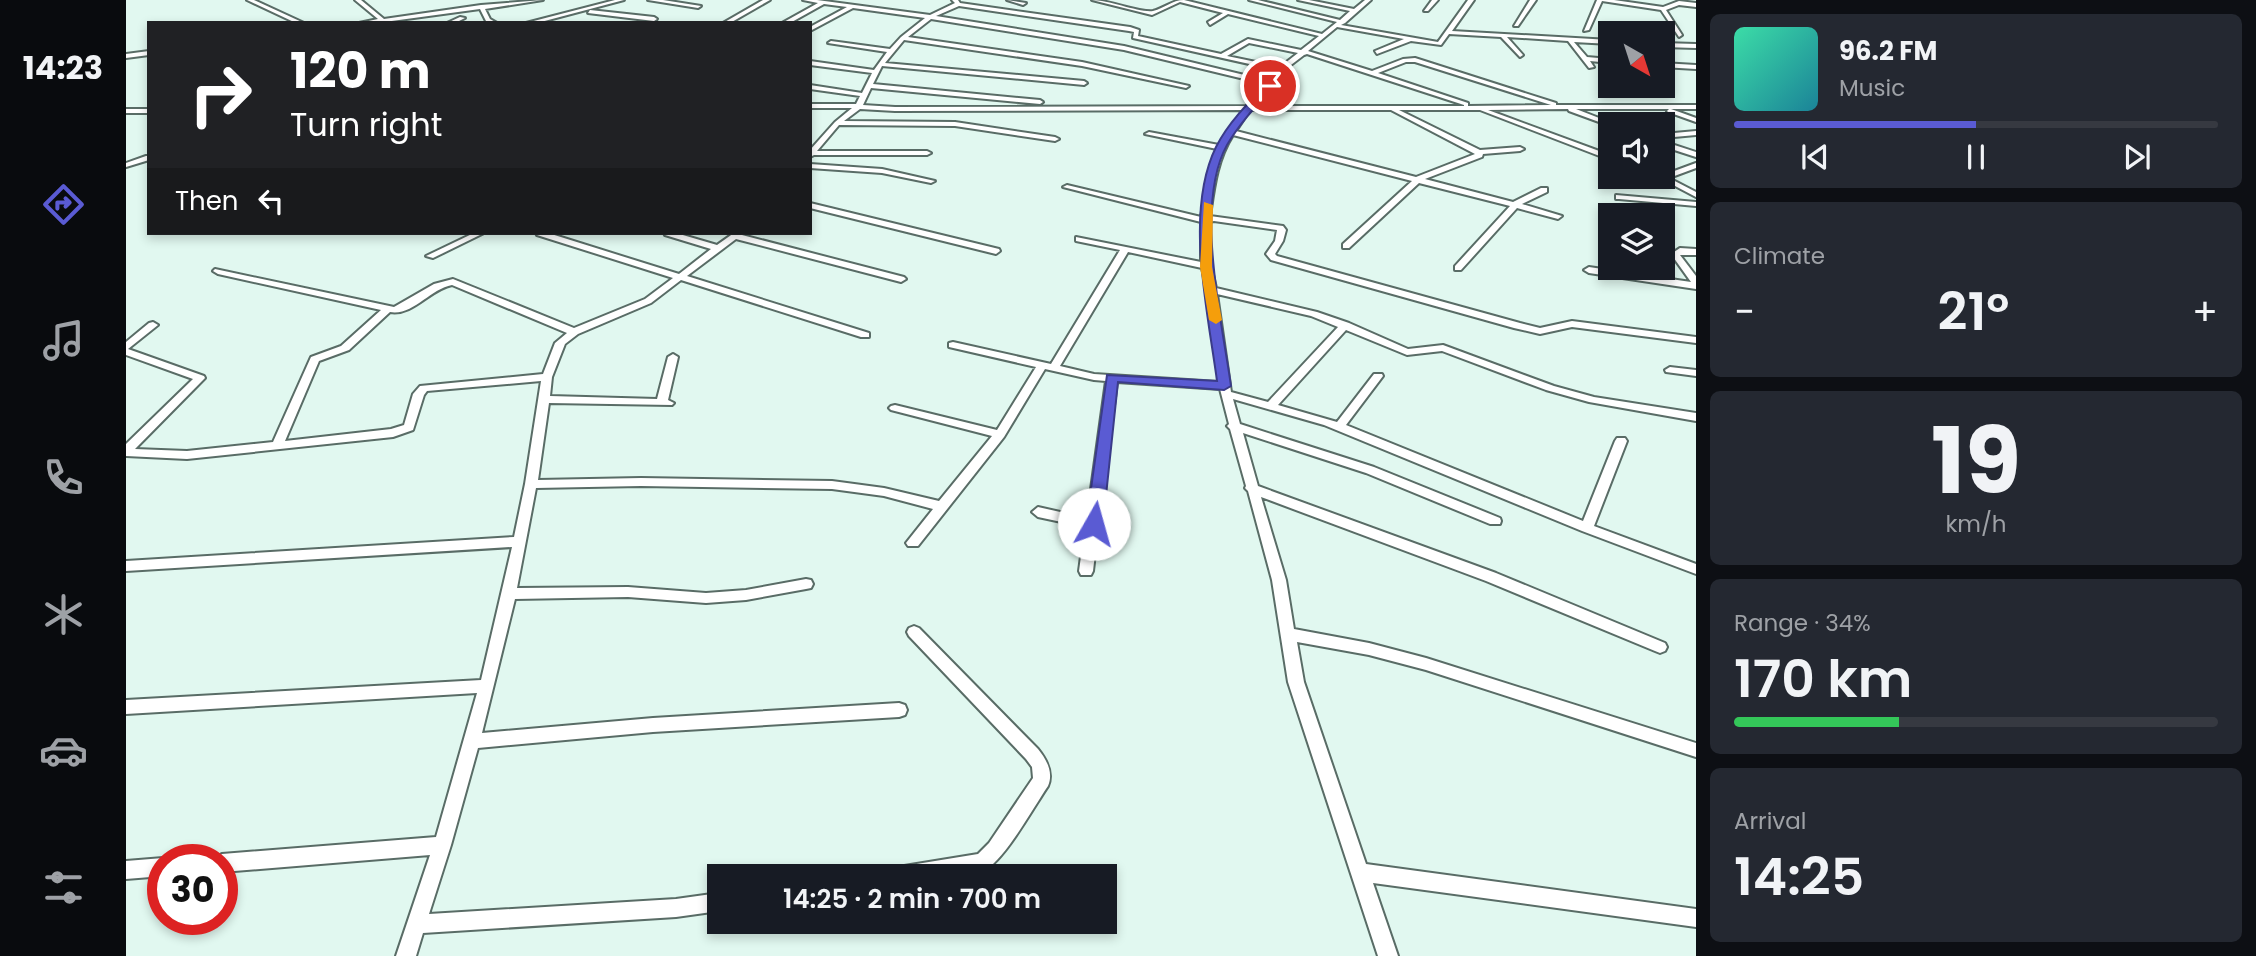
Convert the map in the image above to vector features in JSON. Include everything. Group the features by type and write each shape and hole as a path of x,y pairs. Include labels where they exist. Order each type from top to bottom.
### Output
{"street":[{"path":"250,0 297,21"},
{"path":"358,0 382,20"},
{"path":"439,13 477,0"},
{"path":"375,21 540,0"},
{"path":"538,21 621,0"},
{"path":"651,0 698,6"},
{"path":"730,21 767,0"},
{"path":"806,0 1124,48 1266,82 1270,87 1248,108 1221,148 1212,175 1205,220 1206,267 1212,290 1225,390 1233,426 1279,580 1296,682 1388,956"},
{"path":"1010,0 1023,4"},
{"path":"1095,0 1152,13 1179,0 1325,36"},
{"path":"1252,0 1341,24 1438,44 1471,0"},
{"path":"1301,0 1356,10"},
{"path":"1266,82 1368,0"},
{"path":"1426,10 1436,0"},
{"path":"1516,25 1533,0"},
{"path":"1586,30 1602,0 1662,9 1679,3 1696,5"},
{"path":"788,21 821,1"},
{"path":"812,153 837,123 858,107 880,64 903,38 956,2 1130,29 1137,31 1135,37 1283,70"},
{"path":"812,28 851,7"},
{"path":"481,8 492,21"},
{"path":"1662,9 1679,35"},
{"path":"582,11 654,19"},
{"path":"1210,23 1227,12"},
{"path":"439,13 462,18 455,21"},
{"path":"1398,35 1403,23"},
{"path":"1447,32 1598,41"},
{"path":"1503,36 1520,55"},
{"path":"903,38 1082,64 1186,86"},
{"path":"1377,52 1413,38"},
{"path":"1570,40 1587,58 1591,67"},
{"path":"1222,56 1248,41 1306,52 1473,107 1598,154"},
{"path":"831,43 891,51"},
{"path":"1692,46 1696,52"},
{"path":"126,56 147,53"},
{"path":"1587,58 1598,59"},
{"path":"1373,73 1405,60 1415,61 1598,119"},
{"path":"812,63 877,72"},
{"path":"880,64 1084,83"},
{"path":"1675,66 1696,67"},
{"path":"869,86 1041,102"},
{"path":"812,87 865,94"},
{"path":"812,106 895,110 1696,107"},
{"path":"1660,107 1696,120"},
{"path":"1391,109 1479,152 1520,149"},
{"path":"126,111 147,111"},
{"path":"837,123 956,124 1055,139"},
{"path":"1230,132 1558,216"},
{"path":"1675,135 1696,133"},
{"path":"1149,134 1221,148"},
{"path":"1675,148 1696,155"},
{"path":"1346,246 1419,179 1479,155 1479,152"},
{"path":"812,154 927,153"},
{"path":"126,165 147,159"},
{"path":"1675,173 1696,165"},
{"path":"812,166 881,172 931,181"},
{"path":"1675,182 1696,195"},
{"path":"1684,186 1696,187"},
{"path":"1067,187 1205,220 1214,218 1280,228 1282,230 1279,241 1270,254 1274,258 1518,326 1541,331 1572,324 1696,340"},
{"path":"1458,268 1516,204 1544,190"},
{"path":"1619,197 1696,204"},
{"path":"812,205 996,251"},
{"path":"430,256 476,235"},
{"path":"546,235 865,335"},
{"path":"674,235 719,249"},
{"path":"406,956 442,845 486,686 509,594 531,484 547,377 560,343 574,332 639,306 681,279 736,235"},
{"path":"741,235 901,279"},
{"path":"1079,239 1206,267"},
{"path":"913,543 1000,434 1125,250"},
{"path":"1696,252 1680,251 1675,254 1696,284"},
{"path":"218,271 387,309 401,309 437,284 453,282 574,332"},
{"path":"1589,271 1696,284"},
{"path":"1212,290 1294,308 1345,325 1407,352 1443,348 1550,388 1593,400 1696,417"},
{"path":"277,446 315,359 345,348 387,309"},
{"path":"126,452 200,378 126,349 153,325"},
{"path":"1271,406 1345,325"},
{"path":"953,345 1048,367 1225,390 1339,427 1587,528 1696,569"},
{"path":"543,400 665,403 673,357"},
{"path":"1670,370 1696,373"},
{"path":"1339,427 1378,376"},
{"path":"126,452 187,455 403,430 411,423 419,394 431,386 547,377"},
{"path":"1086,571 1112,377"},
{"path":"895,408 1000,434"},
{"path":"1233,426 1370,470 1495,521"},
{"path":"1587,528 1621,441"},
{"path":"531,484 641,482 832,485 884,492 941,506"},
{"path":"1251,488 1466,568 1660,647"},
{"path":"1038,512 1094,524"},
{"path":"126,566 518,542"},
{"path":"509,594 628,592 706,598 746,595 806,584"},
{"path":"914,632 1040,765 1042,780 995,849 982,862 970,864"},
{"path":"1288,635 1369,649 1426,664 1696,750"},
{"path":"126,707 486,686"},
{"path":"471,741 899,710"},
{"path":"238,862 442,845"},
{"path":"126,870 147,868"},
{"path":"1360,872 1696,918"},
{"path":"416,924 676,908 707,904"}],"slow traffic":[{"path":"1208,205 1205,220 1206,267 1216,320"}],"route":[{"path":"1094,524 1112,377 1224,386 1212,290 1206,267 1205,220 1212,175 1221,148 1248,108 1270,86"}]}
